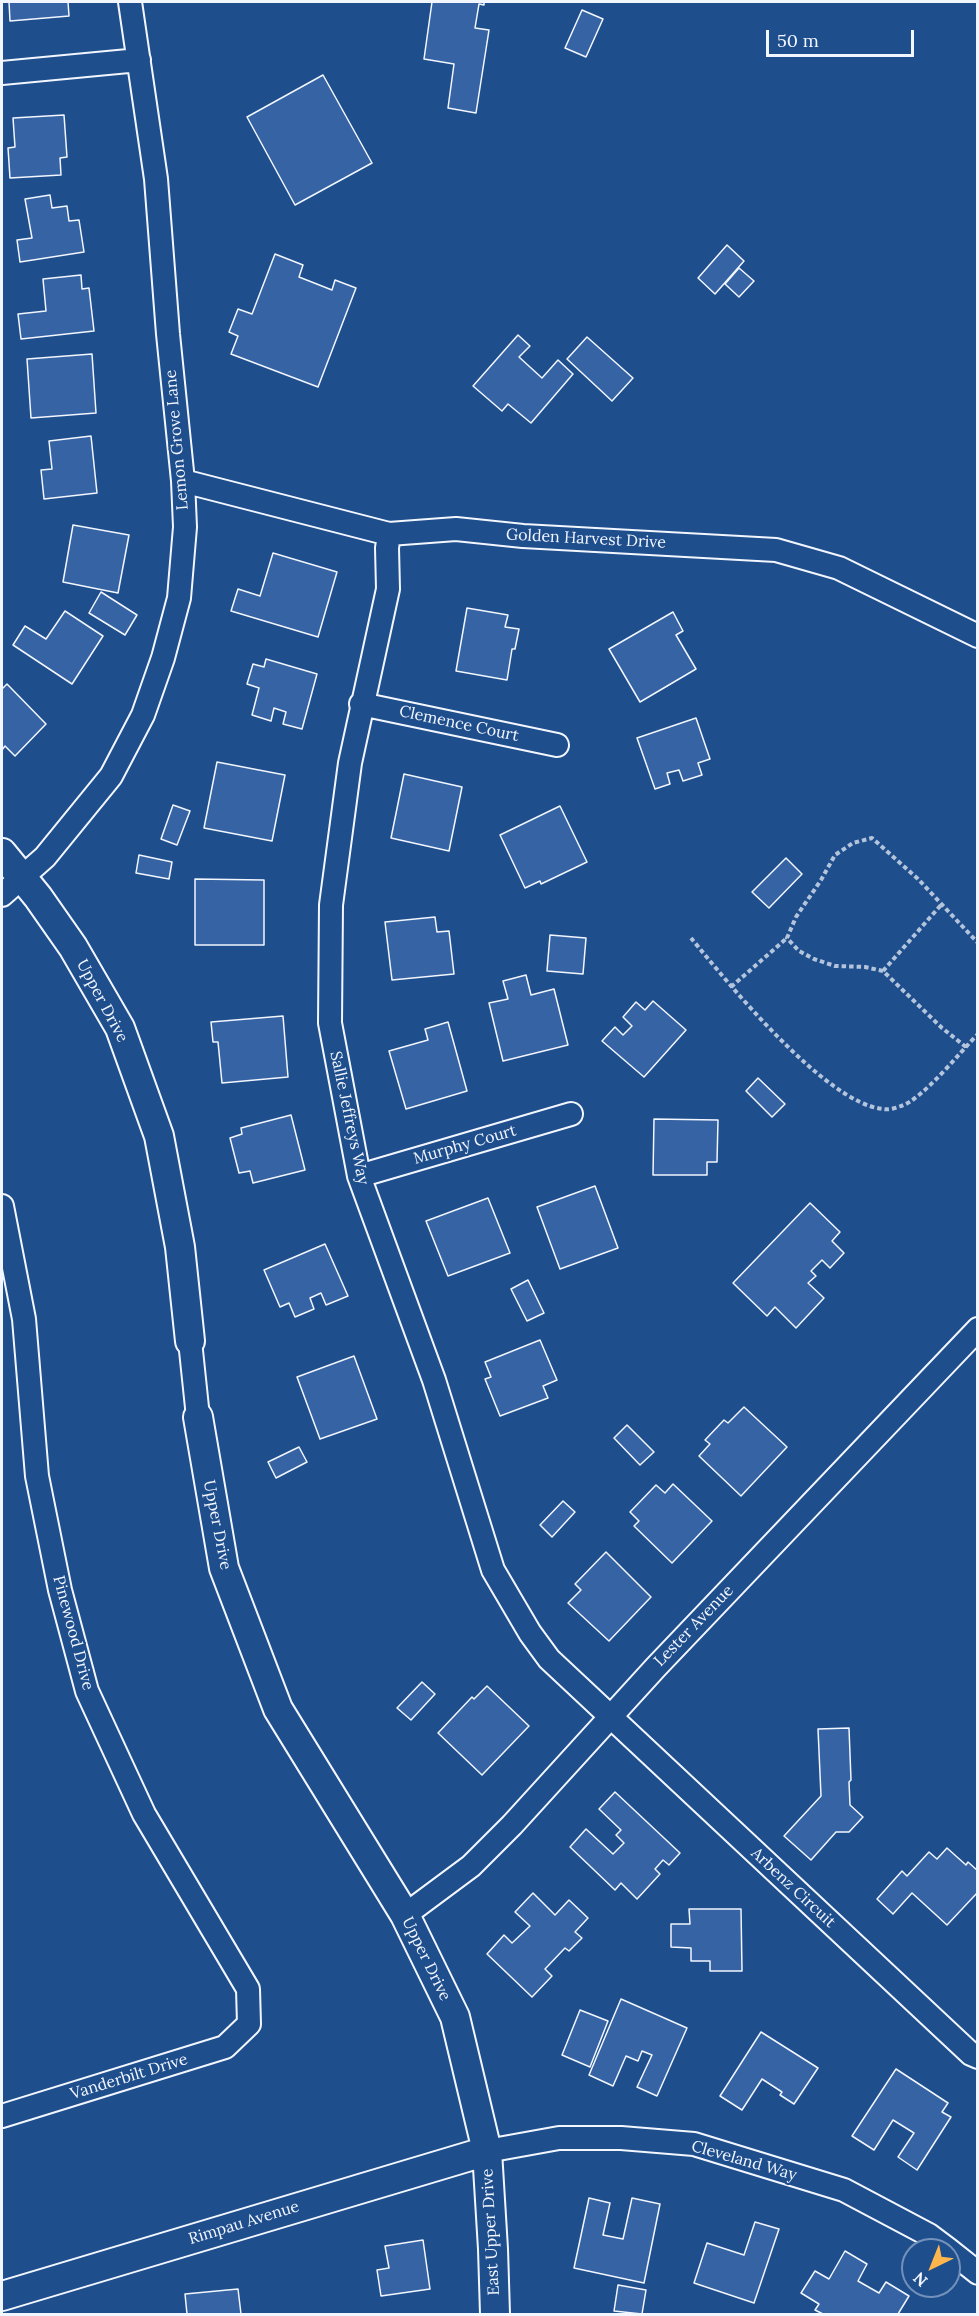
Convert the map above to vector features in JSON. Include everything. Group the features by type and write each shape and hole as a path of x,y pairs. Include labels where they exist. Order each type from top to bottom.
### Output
{"main road":[{"name":"Upper Drive","path":"2,853 12,886 73,947 120,1028 159,1136 180,1247 190,1341"},
{"name":"Upper Drive","path":"198,1417 224,1568 278,1709 405,1915 454,2017 487,2151"},
{"name":"Rimpau Avenue","path":"2,2296 487,2151"},
{"name":"East Upper Drive","path":"487,2151 495,2314"}],"street":[{"name":"Lemon Grove Lane","path":"12,886 45,857 111,776 143,715 163,658 179,598 184,527 183,481 168,334 156,178 130,2"},
{"path":"2,73 138,60"},
{"name":"Golden Harvest Drive","path":"183,481 389,534 456,529 523,536 776,550 839,568 978,636"},
{"name":"Sallie Jeffreys Way","path":"389,534 388,589 361,704 350,763 330,916 330,1023 359,1176 434,1380 493,1570 530,1633 549,1659 609,1717"},
{"name":"Clemence Court","path":"361,704 557,745"},
{"name":"Murphy Court","path":"359,1176 571,1114"},
{"name":"Pinewood Drive","path":"2,1206 24,1319 37,1476 60,1590 87,1691 144,1814 248,1989 249,2024"},
{"name":"Lester Avenue","path":"405,1915 471,1866 512,1825 609,1717 978,1329"},
{"name":"Upper Drive","path":"190,1341 198,1417"},
{"name":"Arbenz Circuit","path":"609,1717 971,2054 978,2057"},
{"name":"Vanderbilt Drive","path":"3,2112 225,2047 249,2024"},
{"name":"Cleveland Way","path":"487,2151 559,2138 621,2138 694,2144 844,2190 933,2238"},
{"name":"Cleveland Way","path":"961,2260 978,2273"}],"path":[{"path":"731,987 787,938 796,917 821,880 834,855 853,843 872,838 918,879 978,943"},
{"path":"883,971 941,905"},
{"path":"691,938 731,987 770,1029 845,1095 868,1105 885,1110 904,1106 919,1096 978,1034"},
{"path":"787,938 799,951 814,959 835,966 865,967 883,971 942,1028 966,1047"}],"building":[{"path":"9,2 68,2 69,16 10,21"},
{"path":"432,2 484,2 484,5 479,4 475,28 489,30 476,113 448,108 454,64 424,59"},
{"path":"582,10 603,19 586,57 565,48"},
{"path":"323,75 372,163 295,205 247,117"},
{"path":"64,115 67,157 60,158 61,175 10,178 8,148 15,147 13,118"},
{"path":"50,195 52,208 67,206 69,221 79,220 84,252 20,262 17,240 32,238 25,199"},
{"path":"727,245 744,261 715,294 698,278"},
{"path":"275,254 303,265 299,277 332,290 335,280 356,288 318,387 231,354 238,336 229,332 238,309 252,314"},
{"path":"739,268 754,281 739,297 725,284"},
{"path":"81,275 82,289 89,288 94,331 21,339 18,314 46,311 43,279"},
{"path":"518,335 530,346 519,357 542,378 558,360 573,374 531,423 508,404 502,411 473,386"},
{"path":"587,337 633,378 612,401 567,359"},
{"path":"92,354 96,413 31,418 27,359"},
{"path":"91,436 97,493 44,499 41,470 52,469 49,441"},
{"path":"73,525 129,535 118,593 63,582"},
{"path":"273,553 337,572 318,637 231,611 238,589 260,596"},
{"path":"101,592 137,615 125,635 89,613"},
{"path":"467,608 508,615 505,627 519,629 515,649 512,649 507,680 456,671"},
{"path":"65,611 103,636 72,684 13,645 25,626 46,639"},
{"path":"673,612 683,631 676,635 696,669 640,702 609,649"},
{"path":"266,659 317,674 302,729 283,724 286,712 274,708 271,721 252,715 259,688 247,684 253,664 264,667"},
{"path":"7,684 46,724 15,756 5,746 2,750 2,689"},
{"path":"696,718 710,759 698,763 702,775 683,781 679,770 667,773 670,784 655,789 637,738"},
{"path":"217,762 285,775 272,841 204,828"},
{"path":"404,774 462,787 449,851 391,838"},
{"path":"173,805 190,811 177,845 161,839"},
{"path":"560,806 587,862 541,884 540,881 525,888 500,835"},
{"path":"139,855 172,862 169,879 136,873"},
{"path":"786,858 802,874 769,908 752,892"},
{"path":"195,879 264,880 264,945 195,945"},
{"path":"435,917 437,932 449,931 454,974 392,980 385,922"},
{"path":"550,935 586,938 583,974 547,971"},
{"path":"526,975 531,995 554,989 568,1045 503,1061 489,1003 508,999 503,981"},
{"path":"653,1001 686,1030 644,1077 602,1041 615,1027 623,1035 632,1026 623,1017 636,1002 645,1010"},
{"path":"283,1016 288,1077 222,1083 218,1042 213,1042 211,1022"},
{"path":"448,1022 467,1091 406,1109 389,1051 428,1040 425,1029"},
{"path":"758,1078 785,1104 772,1117 746,1091"},
{"path":"291,1115 305,1170 253,1183 250,1171 239,1173 230,1138 242,1134 241,1128"},
{"path":"654,1119 718,1120 717,1162 707,1162 707,1175 653,1175"},
{"path":"595,1186 618,1248 560,1269 537,1207"},
{"path":"488,1198 510,1253 448,1276 426,1221"},
{"path":"810,1203 840,1232 832,1241 844,1253 830,1268 822,1260 811,1271 816,1276 808,1283 824,1298 796,1328 775,1307 767,1316 733,1283"},
{"path":"325,1244 348,1296 326,1305 321,1293 310,1298 314,1309 295,1317 289,1303 280,1307 264,1270"},
{"path":"528,1280 544,1313 527,1321 511,1289"},
{"path":"540,1340 557,1380 543,1386 548,1398 500,1416 485,1379 491,1377 485,1362"},
{"path":"354,1356 377,1419 320,1439 297,1377"},
{"path":"744,1407 787,1447 741,1496 699,1456 710,1444 705,1440 724,1420 728,1423"},
{"path":"627,1425 654,1452 640,1465 614,1438"},
{"path":"299,1447 307,1462 276,1478 268,1462"},
{"path":"673,1484 712,1521 672,1563 634,1526 639,1521 630,1512 656,1485 665,1493"},
{"path":"563,1501 575,1512 552,1537 540,1525"},
{"path":"606,1552 651,1597 609,1641 568,1603 581,1590 575,1584"},
{"path":"422,1682 435,1694 411,1720 397,1708"},
{"path":"487,1686 529,1726 482,1775 438,1733 472,1697 474,1699"},
{"path":"849,1728 850,1805 863,1817 849,1832 836,1832 811,1860 784,1836 821,1796 818,1729"},
{"path":"615,1792 680,1853 669,1865 663,1860 655,1869 660,1874 637,1899 621,1883 615,1890 570,1847 586,1829 613,1854 624,1843 616,1835 621,1830 599,1809"},
{"path":"947,1848 966,1865 968,1862 978,1871 978,1892 947,1925 912,1893 893,1914 877,1899 902,1871 907,1876 929,1852 937,1859"},
{"path":"533,1893 555,1915 569,1900 588,1918 575,1932 582,1938 569,1951 565,1948 545,1969 552,1976 532,1997 487,1954 504,1935 512,1943 530,1926 515,1912"},
{"path":"689,1909 741,1909 742,1971 710,1971 710,1961 691,1961 691,1948 671,1947 671,1924 690,1924"},
{"path":"621,1999 687,2028 657,2096 637,2087 652,2055 642,2051 638,2061 626,2056 613,2086 589,2075"},
{"path":"580,2010 608,2021 590,2067 562,2055"},
{"path":"761,2032 818,2068 794,2104 780,2095 782,2092 762,2079 742,2110 720,2096"},
{"path":"896,2069 948,2103 942,2112 951,2117 917,2170 898,2157 914,2133 893,2120 874,2150 852,2136"},
{"path":"589,2198 610,2203 603,2235 623,2239 632,2198 660,2204 644,2283 574,2268"},
{"path":"755,2222 779,2229 754,2303 694,2283 707,2243 744,2255"},
{"path":"423,2240 430,2289 381,2296 377,2270 389,2268 385,2246"},
{"path":"845,2251 867,2264 858,2281 879,2293 886,2282 901,2291 901,2298 908,2298 898,2314 823,2314 815,2310 819,2304 801,2293 815,2271 829,2279"},
{"path":"618,2285 646,2290 642,2314 614,2311"},
{"path":"238,2289 241,2314 187,2314 185,2294"}]}
